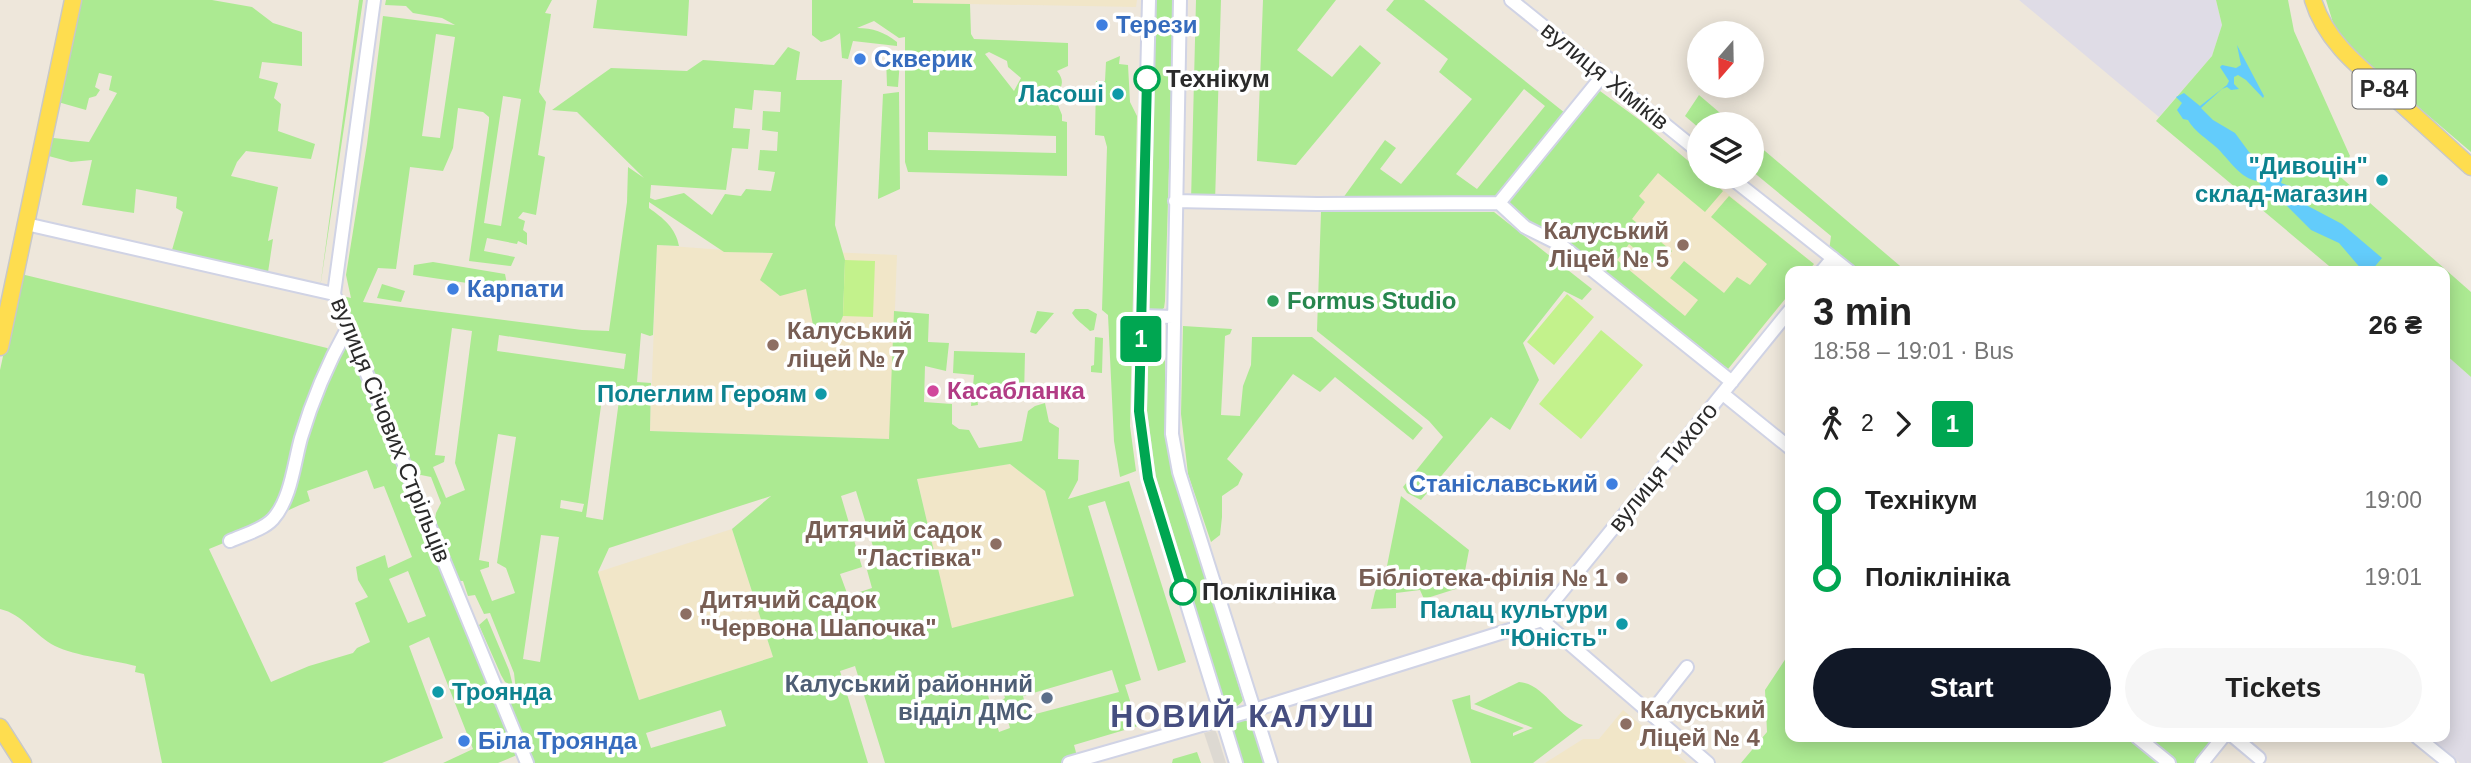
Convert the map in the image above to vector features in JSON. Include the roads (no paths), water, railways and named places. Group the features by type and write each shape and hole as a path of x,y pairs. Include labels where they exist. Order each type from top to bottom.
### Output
{"main road":[{"path":"0,347 73,0"},
{"name":"Р-84","path":"2313,0 2329,34 2350,58 2471,167"},
{"path":"0,727 23,763"}],"street":[{"name":"вулиця Січових Стрільців","path":"374,0 334,294 527,763"},
{"path":"1149,0 1139,411 1148,478 1236,763"},
{"path":"1180,0 1171,422 1179,472 1271,763"},
{"name":"вулиця Хіміків","path":"1511,0 1687,142"},
{"path":"1499,203 1603,75"},
{"path":"1745,189 1843,266"},
{"path":"1175,201 1317,204 1499,203 1525,227 1561,244 1732,382"},
{"path":"26,224 334,294"},
{"path":"1826,266 1833,258"},
{"path":"1142,316 1173,317"},
{"name":"вулиця Тихого","path":"1542,620 1785,316"},
{"path":"230,541 269,523 276,516 294,475 301,439 333,354 348,329"},
{"path":"1723,394 1785,444"},
{"path":"1069,763 1254,710 1542,620 1708,763"},
{"path":"1650,714 1686,667"},
{"path":"2143,742 2169,763"},
{"path":"2202,763 2219,742"},
{"path":"2240,742 2259,758"},
{"path":"2421,742 2434,758 2449,763"}],"water":[{"path":"2237,45 2263,98 2238,75 2234,77 2234,84 2239,89 2222,89 2201,108 2213,120 2235,133 2249,152 2283,177 2281,183 2292,187 2308,206 2342,224 2382,258 2375,266 2359,266 2339,243 2311,230 2278,197 2265,191 2258,181 2240,173 2188,120 2183,119 2177,110 2182,103 2176,97 2184,93 2200,106 2227,85 2229,81 2220,67 2222,65 2236,68 2241,65"}],"place":[{"name":"Терези","path":"1102,25"},
{"name":"Скверик","path":"860,59"},
{"name":"Технікум","path":"1147,79"},
{"name":"Ласоші","path":"1118,94"},
{"name":"\"Дивоцін\" склад-магазин","path":"2382,180"},
{"name":"Калуський Ліцей № 5","path":"1683,245"},
{"name":"Карпати","path":"453,289"},
{"name":"Formus Studio","path":"1273,301"},
{"name":"Калуський ліцей № 7","path":"773,345"},
{"name":"Касабланка","path":"933,391"},
{"name":"Полеглим Героям","path":"821,394"},
{"name":"Станіславський","path":"1612,484"},
{"name":"Дитячий садок \"Ластівка\"","path":"996,544"},
{"name":"Бібліотека-філія № 1","path":"1622,578"},
{"name":"Поліклініка","path":"1183,592"},
{"name":"Дитячий садок \"Червона Шапочка\"","path":"686,614"},
{"name":"Палац культури \"Юність\"","path":"1622,624"},
{"name":"Троянда","path":"438,692"},
{"name":"Калуський районний відділ ДМС","path":"1047,698"},
{"name":"Калуський Ліцей № 4","path":"1626,724"},
{"name":"Біла Троянда","path":"464,741"}],"district":[{"name":"НОВИЙ КАЛУШ","path":"1243,716"}]}
